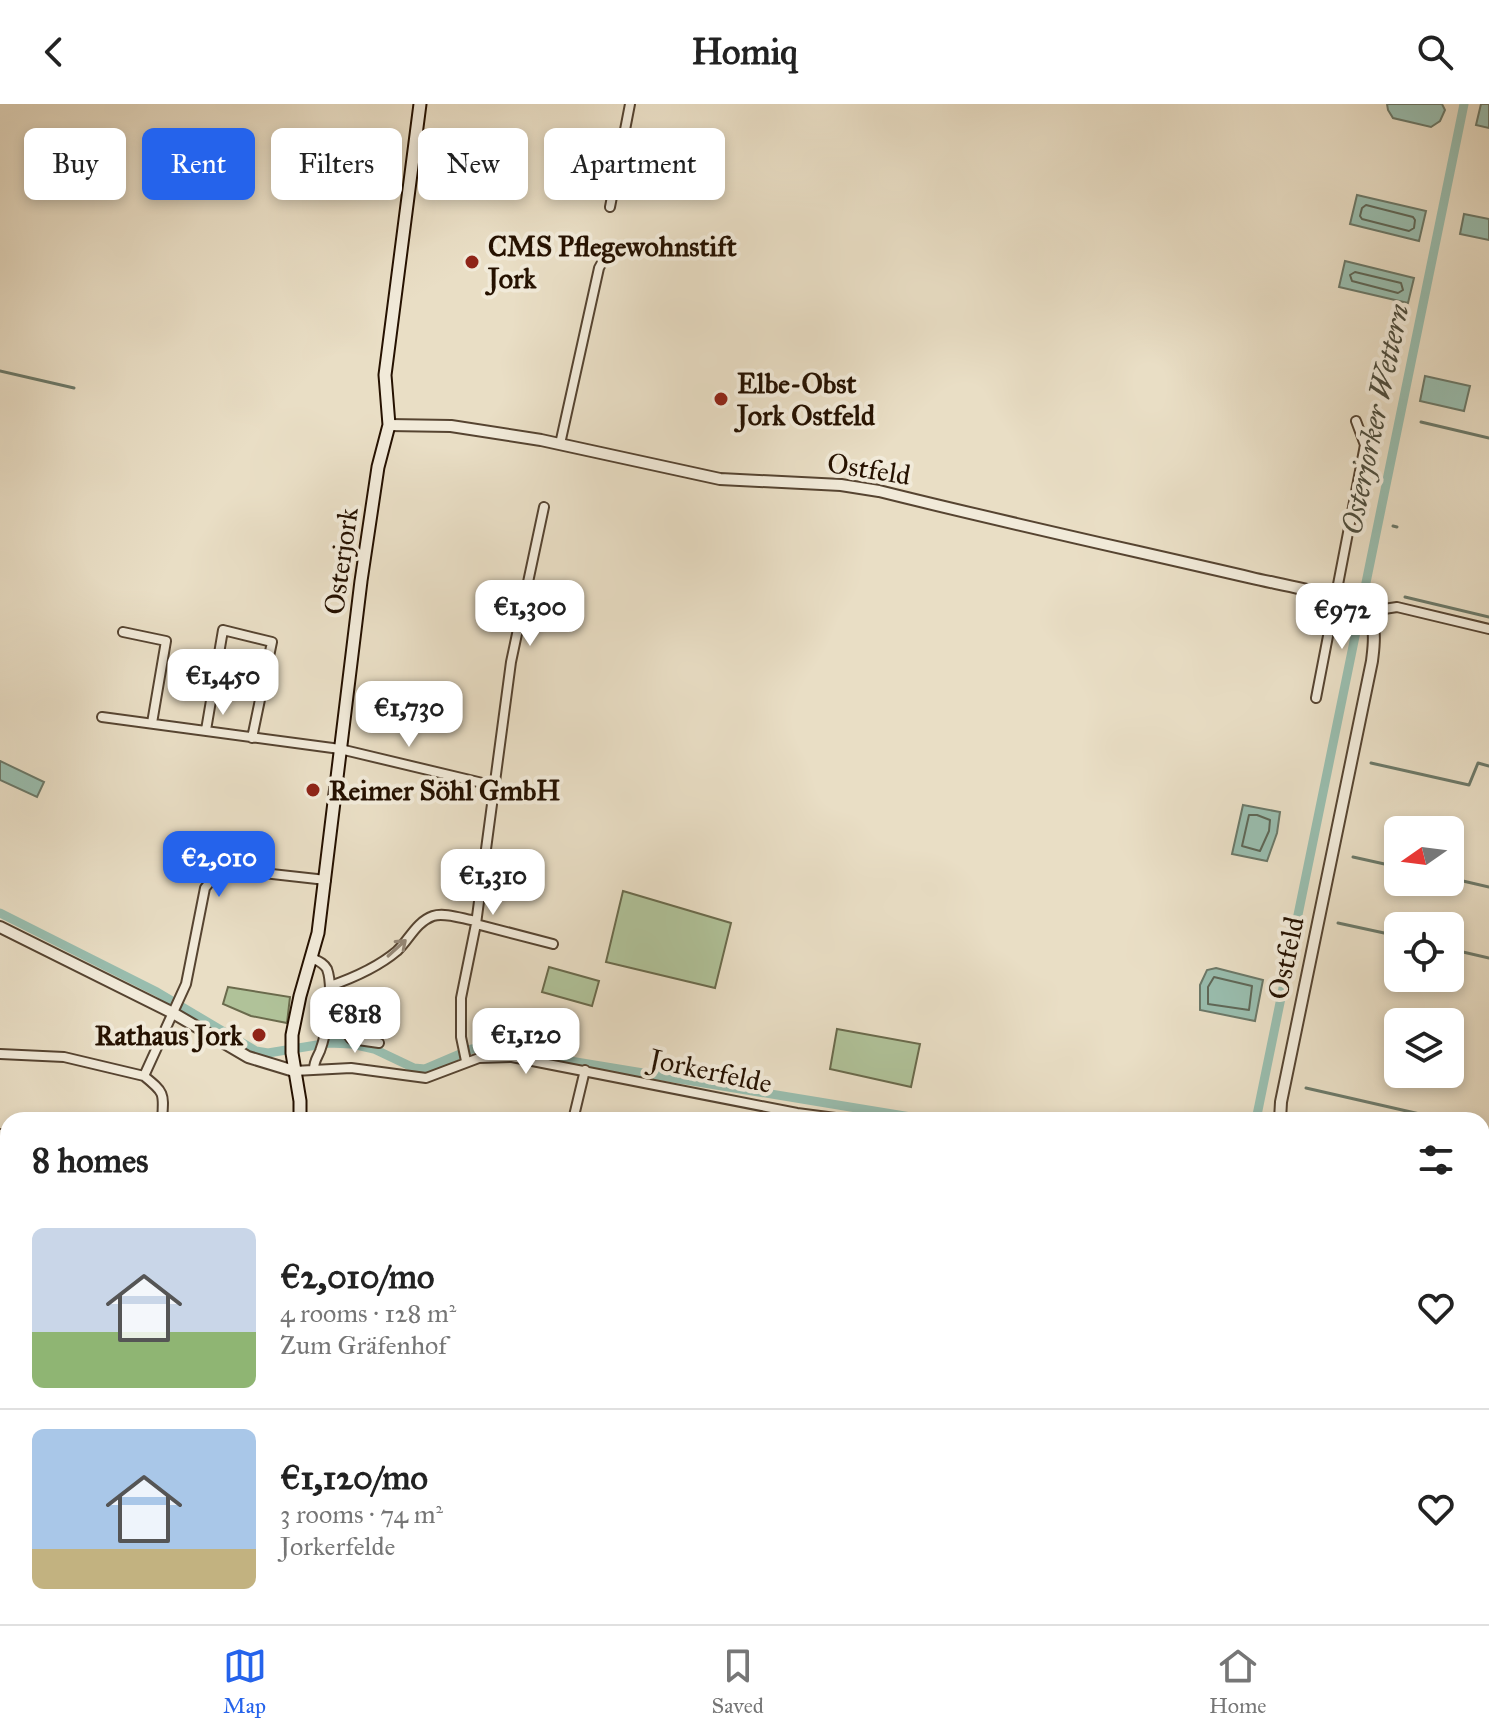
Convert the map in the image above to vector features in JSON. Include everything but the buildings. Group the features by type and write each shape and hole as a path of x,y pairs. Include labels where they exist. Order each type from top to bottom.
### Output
{"main road":[{"name":"Osterjork","path":"299,1112 291,1050 326,880 340,749 378,467 389,425 385,375 420,104"}],"street":[{"path":"610,207 630,104"},
{"path":"560,444 599,268 605,257"},
{"path":"1316,698 1365,445 1356,421"},
{"name":"Ostfeld","path":"389,425 451,426 560,444 720,479 841,485 879,491 1354,605 1368,616 1375,636 1372,661 1280,1112"},
{"path":"465,1060 461,998 476,922 511,662 544,507"},
{"path":"1368,616 1397,607 1489,629"},
{"path":"206,730 223,630 272,642 252,738"},
{"path":"123,632 166,641 152,723"},
{"path":"102,717 340,749 495,786"},
{"path":"144,1076 188,978 205,888 214,877 227,869 326,880"},
{"path":"330,986 349,979 396,952 423,921 440,915 553,944"},
{"path":"0,927 175,1006 248,1057 294,1071"},
{"path":"312,958 326,968 330,986 325,1026 314,1069"},
{"path":"325,1026 345,1031 351,1039 379,1043"},
{"path":"0,1054 64,1057 130,1070 161,1089 164,1097 163,1112"},
{"name":"Jorkerfelde","path":"294,1071 362,1068 426,1078 442,1074 465,1060 512,1057 792,1112"},
{"path":"575,1112 585,1070"}],"shaded area":[{"path":"623,891 731,923 715,988 606,962"},
{"path":"549,967 599,981 592,1006 542,992"},
{"path":"228,987 290,997 287,1023 251,1016 223,1004"},
{"path":"837,1029 920,1044 911,1087 830,1069"}],"water":[{"path":"1387,104 1442,104 1445,110 1440,121 1431,127 1393,118"},
{"path":"1481,104 1489,104 1489,128 1476,125"},
{"path":"1357,195 1426,211 1419,241 1350,224"},
{"path":"1464,214 1489,219 1489,240 1460,234"},
{"path":"1345,261 1414,278 1408,303 1339,287"},
{"path":"1425,376 1470,386 1464,411 1420,401"},
{"path":"0,761 44,782 37,797 0,780"},
{"path":"1243,805 1280,812 1277,833 1267,861 1232,854"},
{"path":"1216,968 1263,980 1255,1021 1200,1010 1200,985 1207,970"}],"waterway":[{"name":"Osterjorker Wettern","path":"1258,1112 1464,104"},
{"path":"0,371 74,388"},
{"path":"1421,422 1489,438"},
{"path":"1393,526 1397,527"},
{"path":"1405,597 1489,617"},
{"path":"1371,763 1469,785 1478,763 1489,766"},
{"path":"1353,857 1384,864"},
{"path":"1464,881 1489,887"},
{"path":"0,913 157,992 256,1051 268,1053 329,1043 352,1044 374,1049 414,1068 425,1069 472,1049 506,1047 564,1060 880,1112"},
{"path":"1338,923 1384,933"},
{"path":"1464,952 1489,958"},
{"path":"1306,1088 1411,1112"}],"place":[{"name":"CMS Pflegewohnstift Jork","path":"472,262"},
{"name":"Elbe-Obst Jork Ostfeld","path":"721,399"},
{"name":"Reimer Söhl GmbH","path":"313,790"},
{"name":"Rathaus Jork","path":"259,1035"}]}
